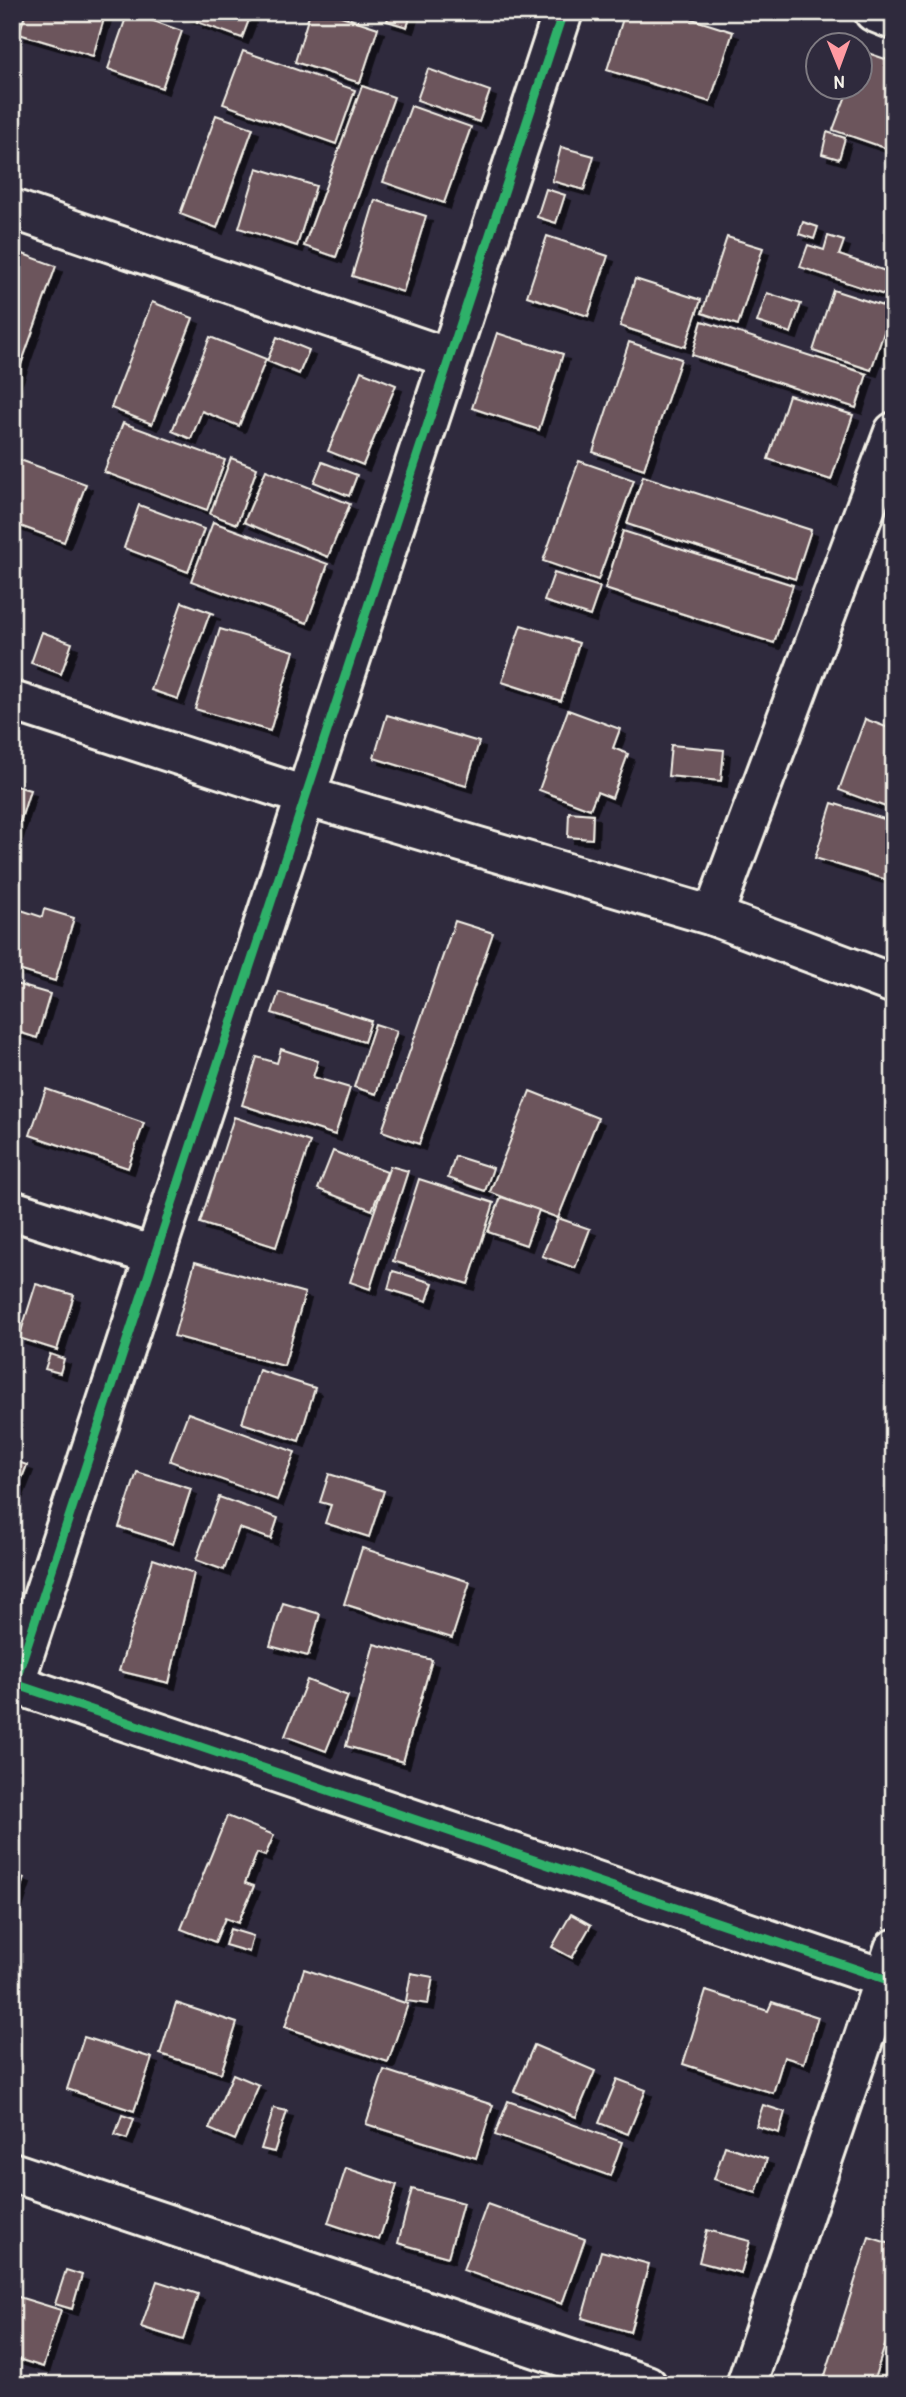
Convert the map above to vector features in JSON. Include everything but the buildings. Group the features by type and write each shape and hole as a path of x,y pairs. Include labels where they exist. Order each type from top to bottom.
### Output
{"street":[{"path":"563,12 13,1686 890,1970 747,2385"},
{"path":"874,12 894,20"},
{"path":"12,209 449,358"},
{"path":"713,916 894,432"},
{"path":"12,701 305,796 713,916 894,984"},
{"path":"12,1210 154,1256"},
{"path":"12,2172 647,2385"}],"cycle path":[{"path":"12,1691 563,12"},
{"path":"12,1683 894,1982"}]}
